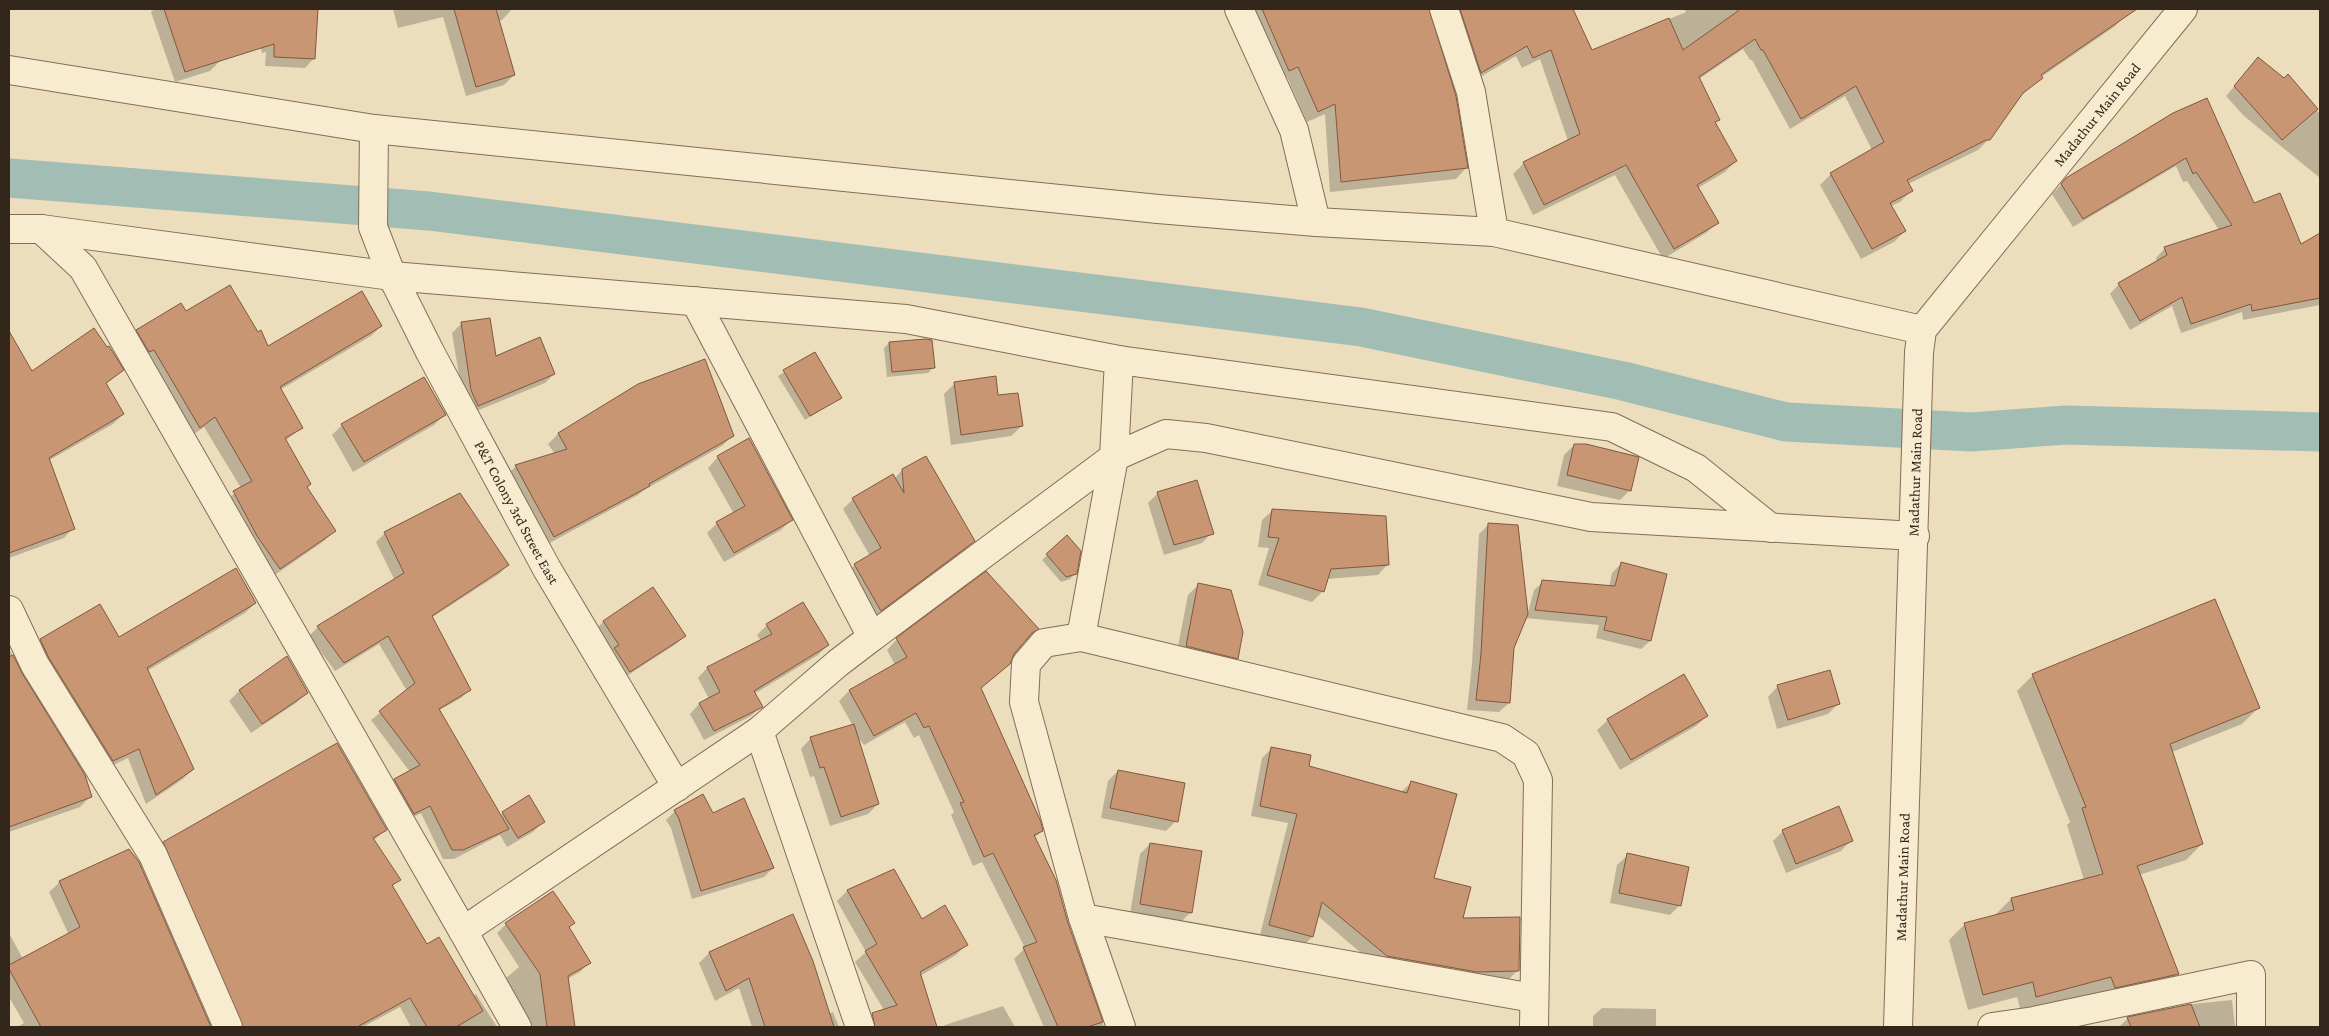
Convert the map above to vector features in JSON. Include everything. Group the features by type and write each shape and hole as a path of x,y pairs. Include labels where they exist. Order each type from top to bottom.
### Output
{"street":[{"path":"1240,9 1294,130 1316,222"},
{"path":"1444,9 1471,92 1494,232"},
{"name":"Madathur Main Road","path":"1898,1027 1922,330 2183,9"},
{"path":"9,70 374,129 1158,209 1316,222 1494,232 1922,330"},
{"name":"P&T Colony 3rd Street East","path":"374,129 373,227 392,276 430,352 547,569 677,787"},
{"path":"9,229 41,229 392,276 906,319 1119,360 1612,426 1696,468 1771,528"},
{"path":"41,229 83,268 464,931 516,1027"},
{"path":"695,301 872,637"},
{"path":"1080,637 1114,458 1119,360"},
{"path":"464,931 759,732 838,663 1114,458 1166,434 1198,437 1591,517 1771,528 1915,527"},
{"path":"9,610 35,665 153,855 228,1027"},
{"path":"1121,1027 1082,918 1024,702 1026,664 1044,643 1080,637 1502,738 1526,754 1538,780 1534,1027"},
{"path":"759,732 860,1027"},
{"path":"1082,918 1533,998"},
{"path":"1992,1027 2034,1021 2251,975 2250,1027"}],"building":[{"path":"164,9 318,9 315,59 274,57 274,44 185,72"},
{"path":"454,9 496,9 515,75 476,87"},
{"path":"1262,9 1429,9 1456,96 1468,168 1341,182 1335,104 1318,112 1298,67 1289,71"},
{"path":"1460,9 1573,9 1592,50 1669,18 1683,50 1738,11 1737,9 2137,9 2041,75 2043,78 2023,93 1990,140 1986,140 1907,180 1913,191 1890,203 1906,231 1872,249 1830,173 1884,142 1856,86 1801,119 1755,39 1699,77 1720,120 1715,122 1737,161 1697,185 1719,223 1674,249 1626,165 1544,205 1523,162 1580,134 1551,50 1533,58 1527,46 1481,73"},
{"path":"2258,57 2284,78 2288,74 2318,109 2282,140 2234,86"},
{"path":"2207,98 2254,203 2280,193 2301,244 2320,233 2320,298 2252,311 2251,304 2191,324 2182,297 2140,321 2118,283 2167,255 2164,247 2232,225 2196,172 2193,174 2186,158 2083,219 2061,184 2066,178 2173,113"},
{"path":"230,285 258,332 261,330 268,346 362,291 382,326 280,387 303,428 285,438 311,484 307,487 336,531 280,569 257,536 233,491 252,481 215,417 200,428 154,350 149,352 136,330 181,303 186,311"},
{"path":"490,318 496,356 540,337 555,374 478,406 471,390 461,322"},
{"path":"94,328 107,347 109,346 124,370 106,383 124,414 49,458 75,529 9,553 9,331 32,371"},
{"path":"932,340 935,368 892,372 889,342"},
{"path":"815,352 842,398 810,416 783,370"},
{"path":"705,359 734,436 649,484 650,486 554,537 515,465 567,449 558,433 638,384"},
{"path":"996,376 998,395 1018,393 1023,426 961,435 954,382"},
{"path":"424,377 446,415 364,462 341,424"},
{"path":"749,438 793,520 734,553 716,522 745,506 717,456"},
{"path":"1574,444 1586,444 1639,457 1631,491 1567,475"},
{"path":"926,456 975,541 881,611 854,564 881,548 852,498 893,474 904,493 902,469"},
{"path":"1197,480 1214,534 1174,545 1157,492"},
{"path":"460,493 509,565 432,616 471,690 439,709 509,829 463,850 452,850 430,806 414,814 394,779 420,765 379,711 415,683 388,636 344,663 317,626 404,573 384,532"},
{"path":"1272,509 1386,516 1389,565 1331,569 1324,592 1267,575 1279,538 1268,537"},
{"path":"1488,523 1518,525 1528,614 1514,648 1510,703 1476,700 1481,654"},
{"path":"1067,535 1081,551 1077,574 1066,577 1046,554"},
{"path":"1621,562 1667,574 1651,641 1604,630 1607,617 1535,610 1542,580 1615,586"},
{"path":"236,568 256,603 147,668 194,769 156,795 139,749 113,761 49,658 40,639 100,604 119,637"},
{"path":"986,571 1039,629 1032,633 1014,654 1010,664 981,688 1041,822 1043,831 1034,835 1056,880 1068,923 1103,1022 1087,1027 1058,1027 1023,947 1037,942 993,853 984,857 960,803 964,802 929,726 924,728 916,713 874,736 849,690 907,657 896,638"},
{"path":"1198,583 1231,590 1243,632 1238,659 1186,646"},
{"path":"653,587 686,636 630,672 614,648 619,645 603,621"},
{"path":"2215,599 2260,708 2170,744 2203,844 2137,866 2179,974 2115,988 2111,977 2036,997 2033,982 1983,995 1964,923 2014,910 2011,898 2103,874 2082,808 2086,807 2032,674"},
{"path":"803,602 829,645 754,691 763,707 714,731 699,703 720,692 707,667 772,634 766,624"},
{"path":"13,655 22,673 85,775 92,797 9,827 9,657"},
{"path":"287,656 308,693 262,724 239,690"},
{"path":"1830,670 1840,704 1788,720 1777,685"},
{"path":"1684,674 1708,716 1631,760 1607,719"},
{"path":"854,724 879,804 841,817 824,767 820,768 810,737"},
{"path":"337,743 387,830 373,838 401,880 392,885 427,944 439,937 483,1011 456,1027 427,1027 410,998 357,1027 243,1027 163,842"},
{"path":"1271,747 1311,755 1309,766 1407,793 1411,781 1457,794 1434,878 1471,887 1463,918 1520,917 1519,971 1477,972 1387,956 1322,902 1313,937 1269,925 1297,814 1260,806"},
{"path":"1118,770 1185,783 1178,822 1110,808"},
{"path":"703,794 713,813 744,798 774,868 701,891 679,819 674,810"},
{"path":"529,795 545,822 518,838 502,812"},
{"path":"1839,806 1853,841 1796,864 1782,830"},
{"path":"1150,843 1202,851 1192,913 1140,904"},
{"path":"129,849 139,862 211,1027 41,1027 9,969 9,965 80,927 59,881"},
{"path":"1627,853 1689,867 1681,906 1619,893"},
{"path":"894,869 922,919 945,905 968,945 920,972 937,1027 875,1027 872,1013 897,1005 865,951 877,944 847,890"},
{"path":"553,891 575,923 569,927 591,963 568,976 575,1027 547,1027 540,974 505,923"},
{"path":"793,914 813,961 834,1027 765,1027 749,978 726,991 709,952"},
{"path":"2191,1004 2200,1027 2131,1027 2127,1017"}],"waterway":[{"path":"9,178 429,211 1361,327 1623,381 1786,422 1971,432 2066,425 2320,432"}]}
